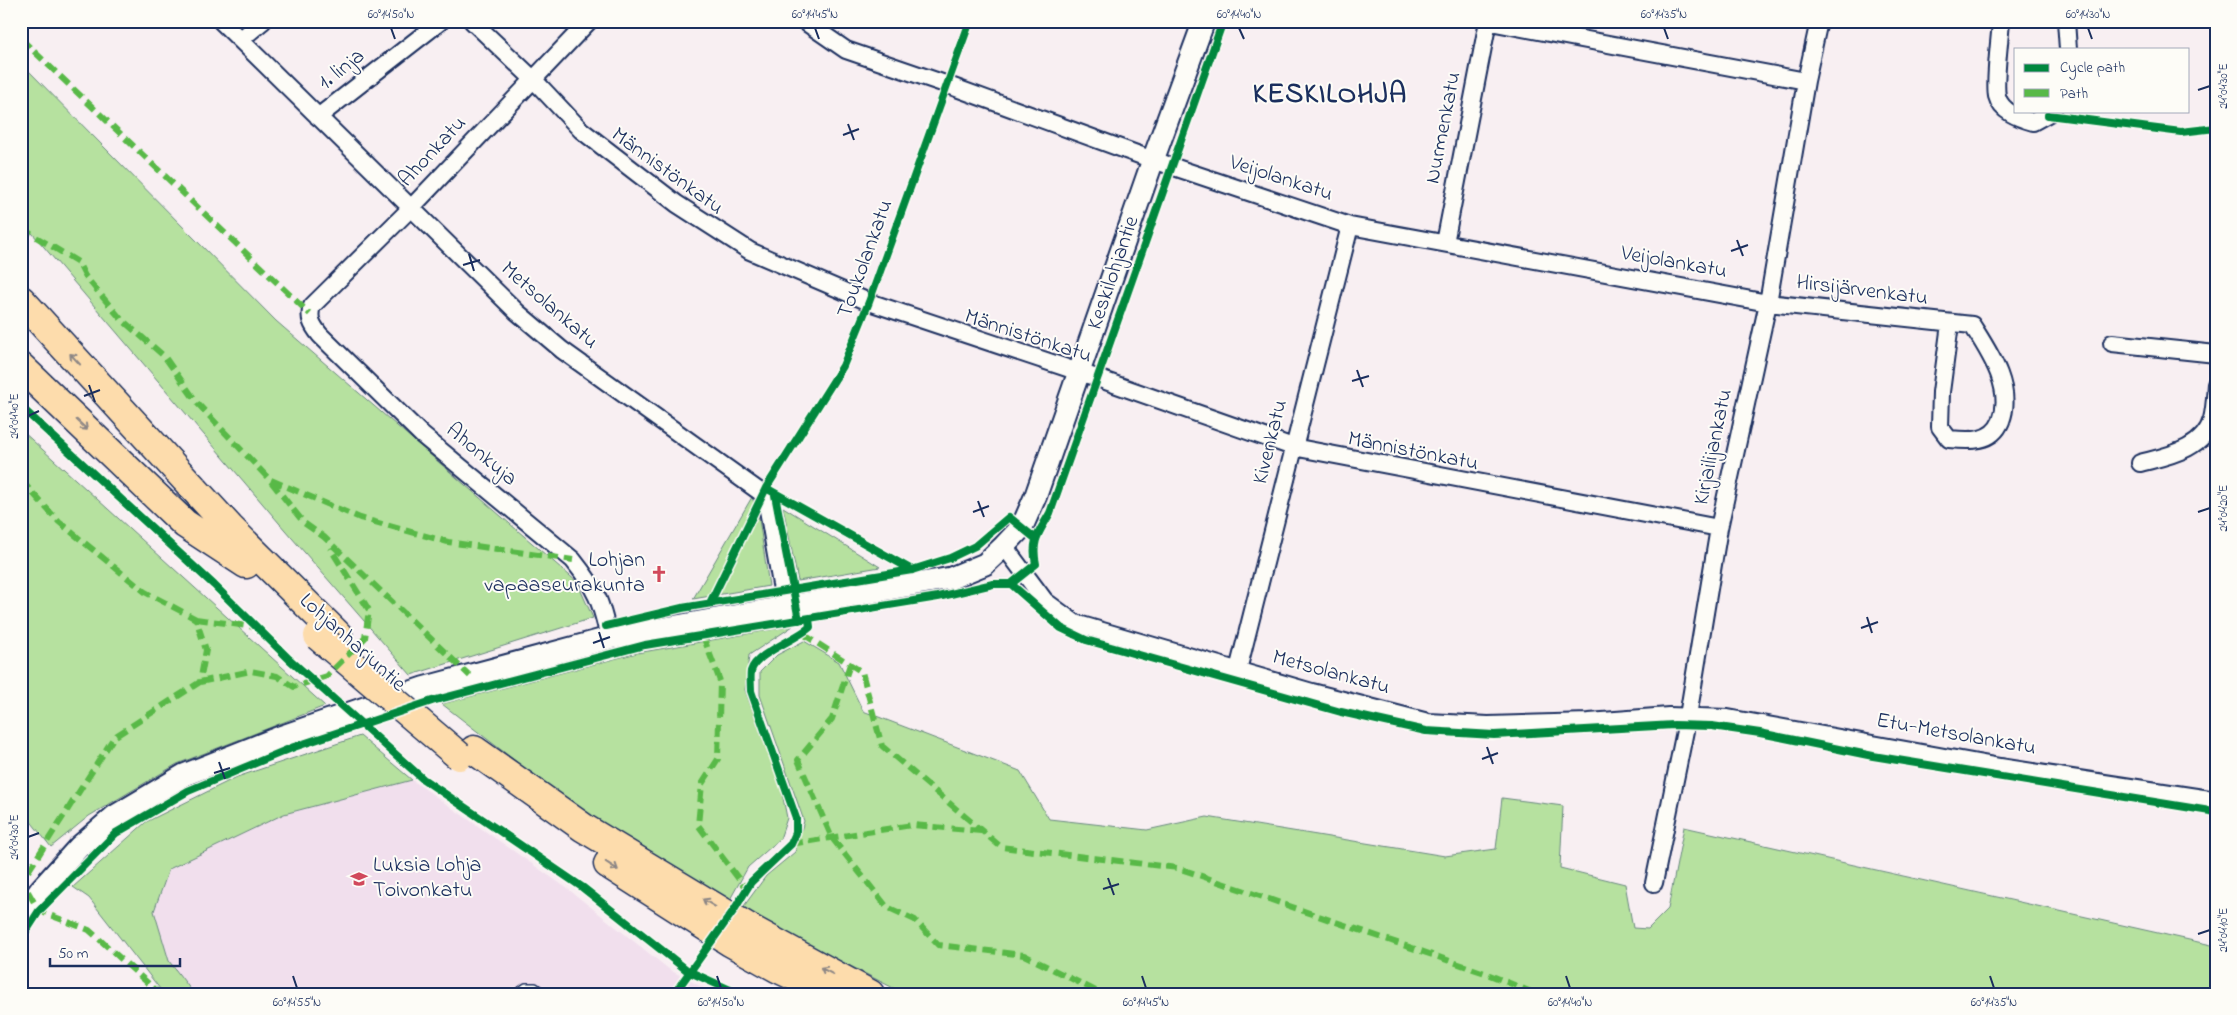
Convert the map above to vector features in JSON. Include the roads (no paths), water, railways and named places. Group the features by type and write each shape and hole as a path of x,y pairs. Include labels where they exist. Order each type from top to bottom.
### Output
{"highway":[{"name":"Lohjanharjuntie","path":"21,300 328,635"},
{"name":"Lohjanharjuntie","path":"21,327 246,564 567,837 730,942 777,968 832,994"},
{"path":"21,366 185,524 246,564"},
{"name":"Lohjanharjuntie","path":"467,753 584,828 751,929 870,994"}],"street":[{"name":"Metsolankatu","path":"221,21 517,312 562,350 763,494 767,504 785,607"},
{"path":"240,40 263,21"},
{"name":"1. linja","path":"318,117 441,21"},
{"name":"Männistönkatu","path":"472,21 581,130 676,204 750,251 869,302 1080,372 1293,447 1719,528"},
{"name":"Ahonkatu","path":"310,314 312,306 410,208 589,21"},
{"name":"Veijolankatu","path":"804,21 846,50 1153,160 1350,226 1768,303"},
{"name":"Keskilohjantie","path":"21,917 41,889 86,840 114,816 184,775 280,737 423,688 609,638 951,578 985,564 1022,527 1036,495 1153,160 1204,21"},
{"path":"1487,21 1806,81"},
{"name":"Nurmenkatu","path":"1445,243 1487,21"},
{"name":"Kirjailijankatu","path":"1654,883 1688,716 1719,528 1768,303 1806,81 1819,21"},
{"path":"2001,21 1997,96 2006,109 2018,118 2033,122 2051,112"},
{"path":"2066,21 2068,48"},
{"name":"Kivenkatu","path":"1238,670 1350,226"},
{"name":"Hirsijärvenkatu","path":"1768,303 1972,326 1988,351 2005,395 2005,412 1998,430 1984,439 1965,441 1949,439 1940,427 1941,392 1950,324"},
{"name":"Ahonkuja","path":"310,314 311,324 320,335 422,435 573,560 588,578 599,598 609,638"},
{"path":"2112,343 2216,354"},
{"path":"2140,463 2172,455 2193,445 2205,433 2212,419 2216,384"},
{"name":"Metsolankatu","path":"1004,546 1045,601 1075,623 1312,692 1428,722 1488,726 1688,716"},
{"name":"Etu-Metsolankatu","path":"1688,716 1728,718 2000,767 2216,800"}],"lane":[{"path":"518,994 526,988 535,988 543,994"}],"place":[{"name":"Lohjan vapaaseurakunta","path":"659,574"},
{"name":"Luksia Lohja Toivonkatu","path":"359,879"}],"district":[{"name":"KESKILOHJA","path":"1330,95"}]}
